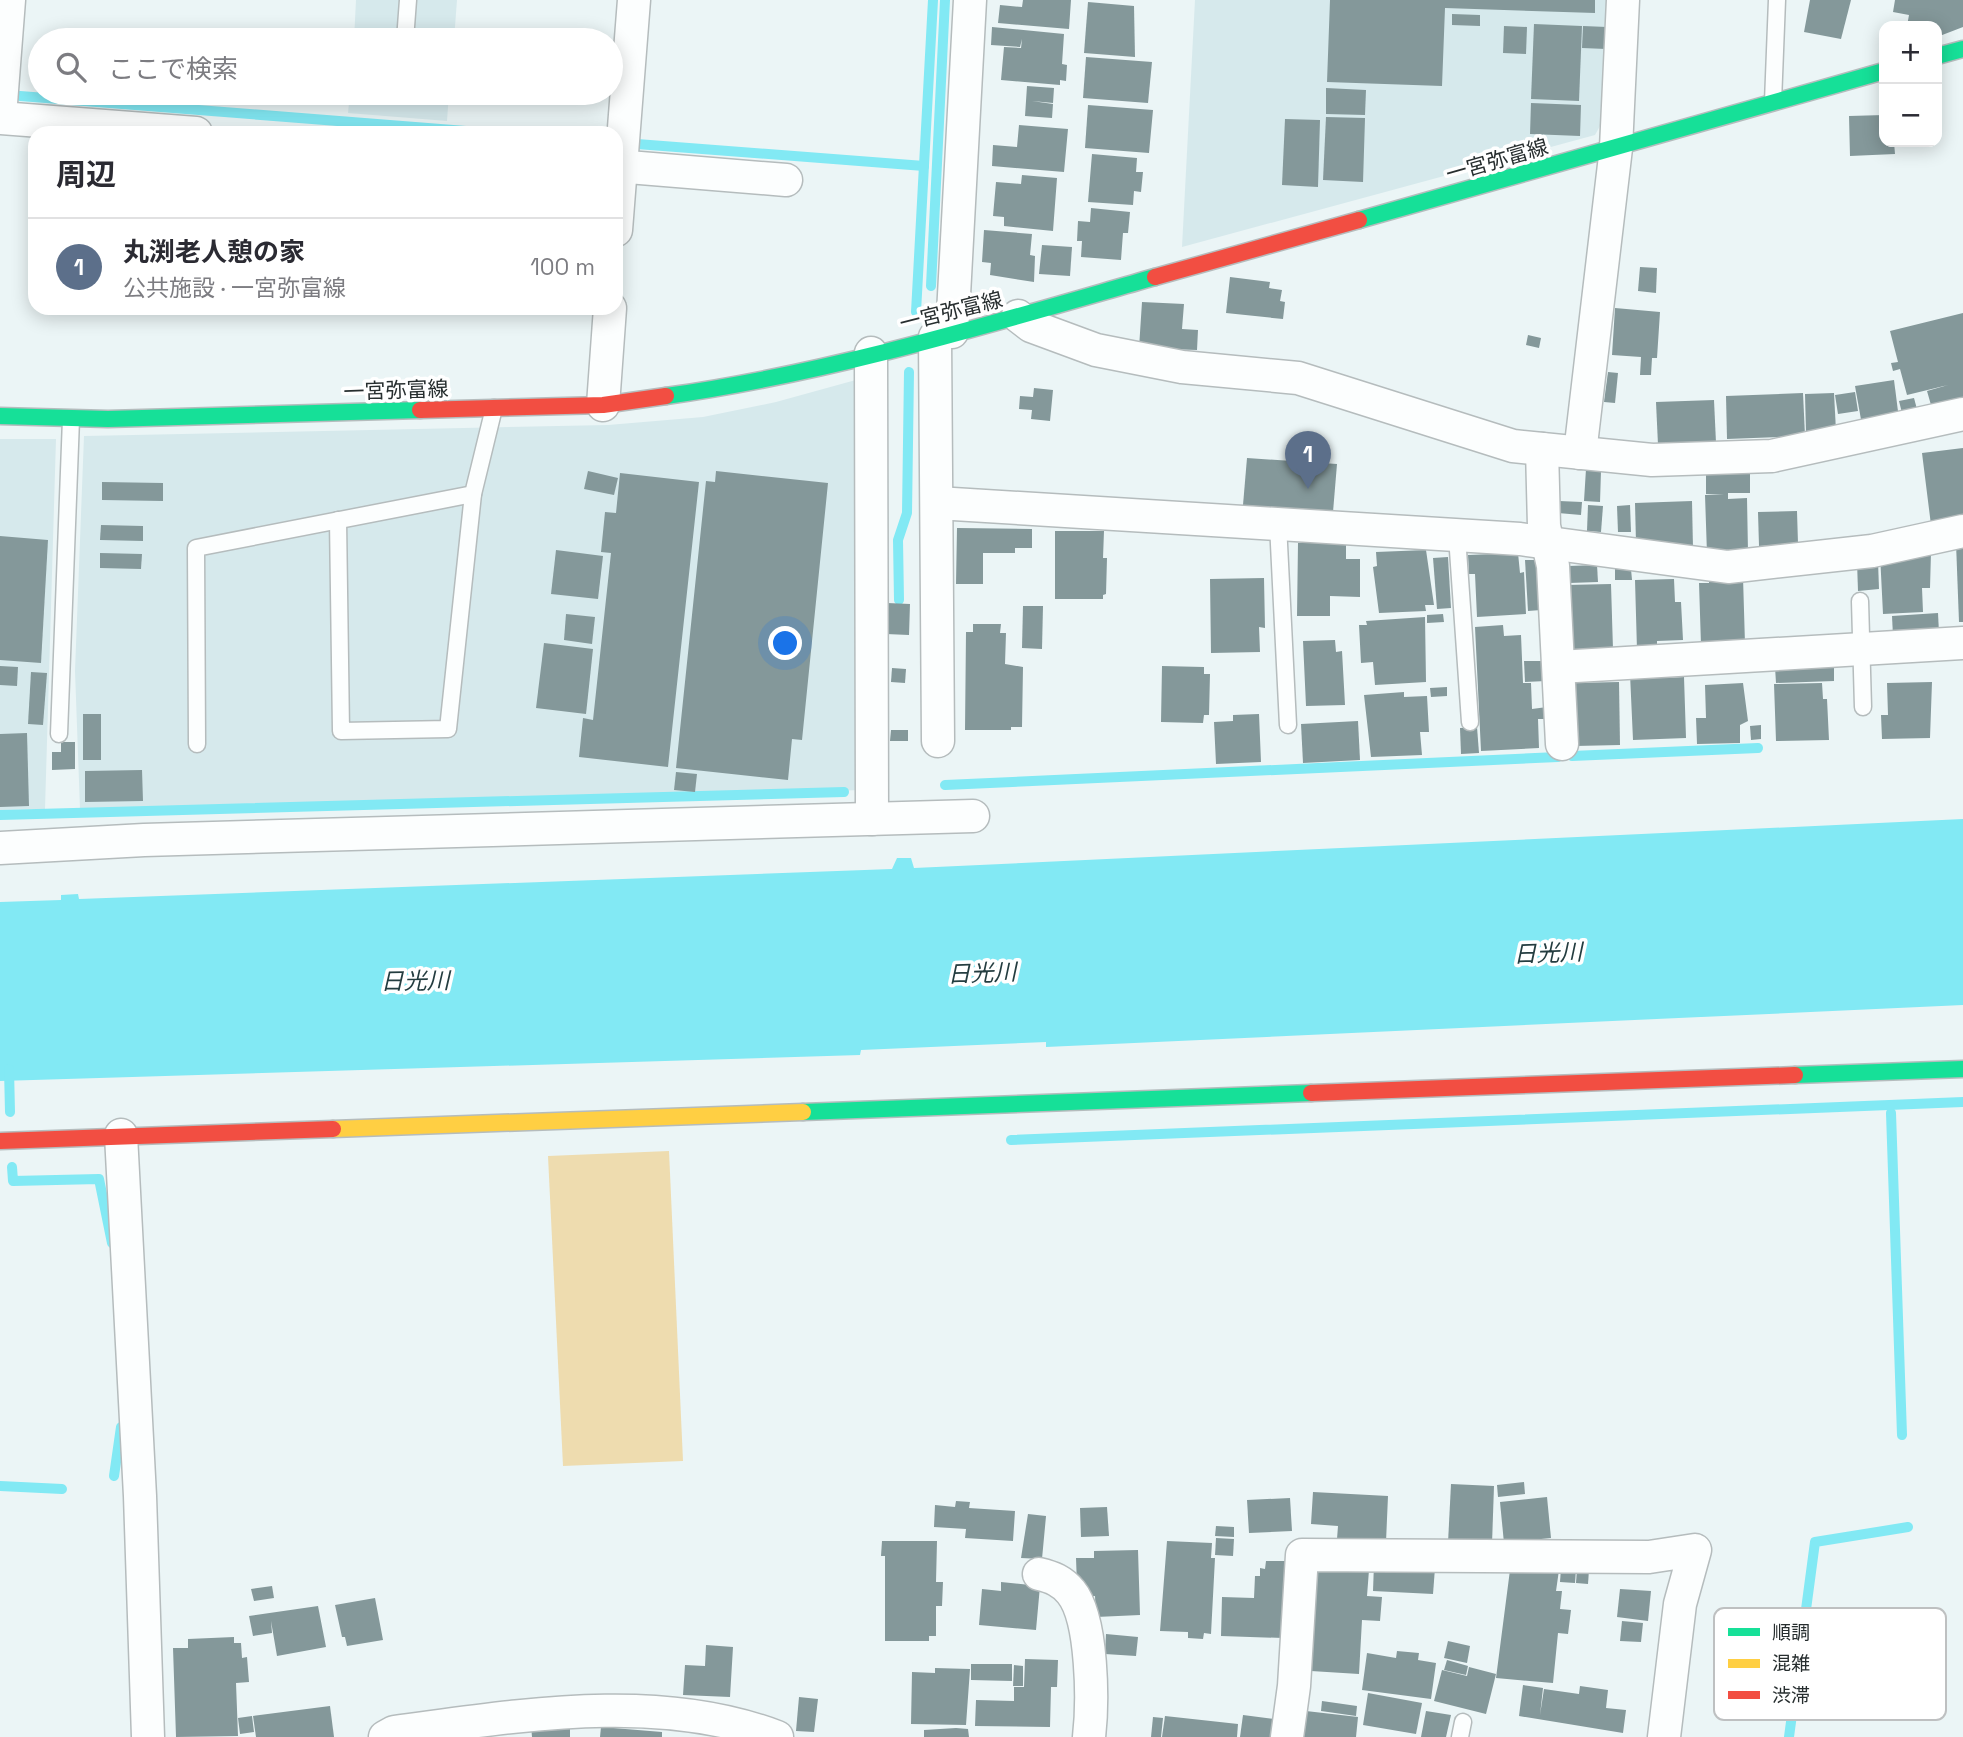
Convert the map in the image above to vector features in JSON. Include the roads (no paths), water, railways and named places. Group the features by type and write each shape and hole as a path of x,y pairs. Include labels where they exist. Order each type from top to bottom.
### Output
{"main road":[{"path":"1942,55 1963,49"},
{"name":"一宮弥富線","path":"0,416 71,419 603,405 744,385 1018,316 1879,72"},
{"path":"0,1141 1963,1069"}],"street":[{"path":"9,0 0,117 110,126"},
{"path":"622,126 634,0"},
{"path":"938,741 937,503 943,335 970,0"},
{"path":"1580,453 1616,148 1623,0"},
{"path":"623,166 786,180"},
{"path":"603,405 609,315"},
{"path":"1018,316 1031,326 1096,351 1182,367 1298,378 1513,446 1580,453 1652,460 1772,456 1963,414"},
{"path":"871,353 872,819"},
{"path":"1542,449 1544,526 1549,543 1562,744"},
{"path":"937,503 1549,543 1728,566 1872,551 1963,531"},
{"path":"1559,667 1963,643"},
{"path":"0,848 157,840 973,816"},
{"path":"121,1135 140,1496 148,1737"},
{"path":"1287,1737 1294,1685 1302,1555 1649,1557 1695,1550 1680,1604 1664,1737"},
{"path":"1039,1574 1055,1577 1072,1593 1086,1636 1091,1681 1089,1737"},
{"path":"385,1737 394,1732 521,1715 584,1725 654,1712 741,1723 777,1737"}],"lane":[{"path":"406,28 408,0"},
{"path":"1773,102 1777,0"},
{"path":"338,520 341,731 448,729 473,494 494,408"},
{"path":"59,734 71,419"},
{"path":"197,744 196,548 473,494"},
{"path":"1278,524 1288,725"},
{"path":"1457,536 1469,722"},
{"path":"1860,601 1863,707"}],"water":[{"name":"日光川","path":"1963,819 1963,1005 1046,1047 1046,1042 861,1050 860,1055 0,1081 0,902 61,900 61,895 78,894 79,899 892,869 897,858 911,858 914,868"}],"waterway":[{"path":"916,312 933,0"},
{"path":"931,286 945,0"},
{"path":"20,96 28,97"},
{"path":"135,105 402,126"},
{"path":"637,144 924,166"},
{"path":"899,600 898,540 907,513 909,372"},
{"path":"1572,756 1758,748"},
{"path":"945,785 1558,757"},
{"path":"0,815 844,792"},
{"path":"9,1069 10,1112"},
{"path":"1011,1140 1963,1102"},
{"path":"1891,1113 1902,1435"},
{"path":"12,1167 13,1181 99,1179 112,1243"},
{"path":"114,1476 121,1427"},
{"path":"0,1486 62,1489"},
{"path":"1806,1608 1815,1542 1908,1527"},
{"path":"1789,1737 1791,1720"}],"place":[{"name":"丸渕老人憩の家","path":"1308,489"}]}
